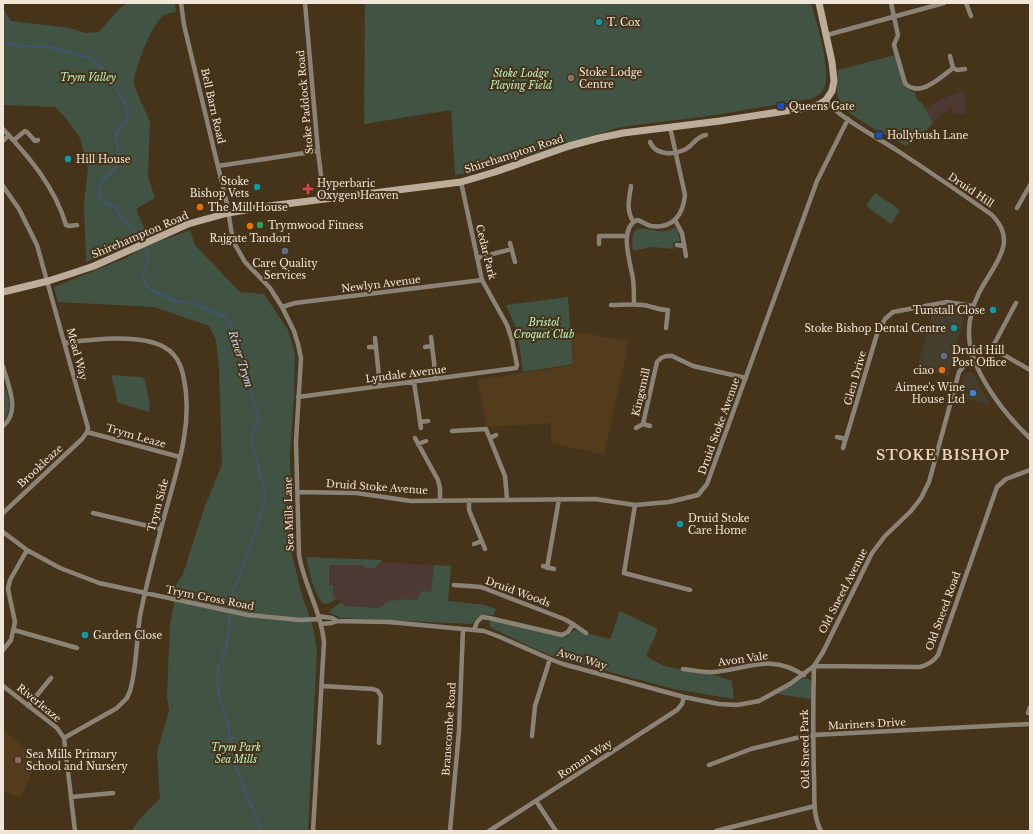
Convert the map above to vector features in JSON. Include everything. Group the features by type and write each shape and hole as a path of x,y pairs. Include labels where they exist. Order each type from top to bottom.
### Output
{"main road":[{"path":"819,3 827,35 834,76 834,85 826,100"},
{"name":"Shirehampton Road","path":"3,292 48,281 94,266 188,224 228,213 255,208 460,182 569,146 599,138 623,133 812,107 826,100"}],"street":[{"name":"Bell Barn Road","path":"181,3 184,25 228,213"},
{"name":"Stoke Paddock Road","path":"305,3 318,151 324,199"},
{"path":"891,3 898,35 894,45 905,83 908,87 913,89 920,88 935,83 953,68"},
{"path":"827,35 944,3"},
{"path":"966,3 971,16"},
{"path":"950,56 953,68"},
{"path":"953,68 957,70 965,68"},
{"name":"Druid Hill","path":"826,100 830,106 848,119 998,220 1004,233 1003,249 973,306 969,333 973,358 988,387 1011,419 1030,438"},
{"name":"Druid Stoke Avenue","path":"297,492 356,493 411,501 595,499 635,505 669,502 698,494 707,484 817,181 848,119"},
{"path":"634,304 633,280 627,248 627,236 630,226 633,222 639,220 651,226 664,226 675,220 681,213 684,205 686,195 670,127"},
{"path":"3,129 14,140 37,169 52,191 61,209 66,225 77,225"},
{"path":"14,140 25,132 27,132 34,141 38,140"},
{"path":"3,141 9,135"},
{"path":"650,142 656,150 662,153 669,153 685,149 691,146 700,136 706,135"},
{"path":"218,166 318,151"},
{"name":"Cedar Park","path":"460,182 482,280 507,325 512,340 517,365 516,368"},
{"path":"1017,208 1030,185"},
{"name":"Mead Way","path":"3,186 19,209 34,239 48,281 88,428 87,432"},
{"path":"631,186 628,210 633,222"},
{"name":"Sea Mills Lane","path":"228,213 233,241 244,262 270,288 282,307 294,331 301,358 296,442 298,543 301,567 319,617 324,642 313,831"},
{"path":"675,220 682,232 686,256"},
{"path":"599,244 599,236 627,236"},
{"path":"510,243 515,262"},
{"path":"677,245 684,246"},
{"path":"477,258 512,249"},
{"name":"Newlyn Avenue","path":"282,307 295,303 482,280"},
{"name":"Glen Drive","path":"843,448 877,334 885,318 893,312 947,302 973,306"},
{"path":"992,348 1016,303"},
{"path":"611,305 634,304 668,310 666,328"},
{"path":"431,337 436,379"},
{"name":"Trym Side","path":"64,738 117,708 127,698 131,686 140,617 180,457 187,414 185,387 181,367 173,354 162,346 148,342 118,338 65,343"},
{"path":"375,338 380,386"},
{"path":"425,347 432,346"},
{"path":"369,347 375,347"},
{"path":"986,347 992,348 1030,370"},
{"name":"Kingsmill","path":"643,424 657,362 661,358 672,356 693,366 746,378"},
{"name":"Old Sneed Avenue","path":"814,666 872,553 885,536 921,498 929,482 959,372 967,362 973,358"},
{"path":"3,366 13,405 11,417 3,426"},
{"name":"Lyndale Avenue","path":"298,397 516,368"},
{"path":"414,382 421,428"},
{"path":"420,422 428,421"},
{"name":"Kingsmill","path":"636,428 643,424 650,426"},
{"path":"452,431 486,429 505,476 507,499"},
{"name":"Trym Leaze","path":"87,432 180,457"},
{"name":"Brookleaze","path":"3,513 82,439 87,432"},
{"path":"490,438 496,435"},
{"path":"837,437 846,440"},
{"path":"415,438 438,480 440,500"},
{"path":"418,444 426,441"},
{"name":"Old Sneed Road","path":"814,666 920,667 925,666 934,660 938,655 997,487 1006,479 1030,470"},
{"path":"554,569 545,567 559,499"},
{"path":"469,500 470,510 485,549"},
{"path":"635,505 624,573 690,590"},
{"path":"93,513 161,529"},
{"name":"Trym Cross Road","path":"3,532 27,550 60,568 99,583 232,613 300,620 319,617"},
{"path":"474,544 482,541"},
{"path":"3,650 11,640 15,622 8,589 10,580 27,550"},
{"name":"Druid Woods","path":"454,586 481,587 573,624 586,633"},
{"name":"Avon Way","path":"319,617 332,618 337,621"},
{"path":"474,630 477,622 482,617 562,635 568,632 573,624"},
{"name":"Avon Way","path":"321,624 337,621 389,622 474,630 500,637 550,659 684,697 731,706 744,705 758,701 804,675 814,666"},
{"name":"Branscombe Road","path":"450,831 459,731 464,629"},
{"path":"14,630 77,648"},
{"path":"532,736 535,706 550,659"},
{"name":"Avon Vale","path":"683,668 713,673 768,663 789,667 804,675"},
{"name":"Old Sneed Park","path":"814,666 813,736 815,806 817,823 821,831"},
{"path":"28,706 51,678"},
{"name":"Riverleaze","path":"3,686 57,728 64,738"},
{"path":"322,686 373,689 378,691 380,696 379,743"},
{"name":"Roman Way","path":"489,831 677,710 682,704 684,697"},
{"path":"1028,713 1030,707"},
{"name":"Mariners Drive","path":"709,765 751,749 796,738 1030,724"},
{"path":"379,736 386,737"},
{"path":"64,738 75,831"},
{"path":"71,797 113,794"},
{"path":"536,801 556,831"},
{"path":"716,831 815,806"}],"shaded area":[{"path":"964,91 965,113 953,113 951,107 933,123 925,108 949,96"},
{"path":"943,307 961,309 965,314 948,376 917,368 932,315 937,309"},
{"path":"571,331 629,341 604,455 551,443 551,423 486,427 478,380 573,365"},
{"path":"970,372 973,374 991,405 958,397 964,375 965,373"},
{"path":"382,562 434,565 431,592 417,600 406,599 389,601 378,608 346,606 338,598 333,597 333,586 329,585 329,565 365,565 364,567 374,568"},
{"name":"Sea Mills Primary School and Nursery","path":"3,730 33,754 35,766 21,798 3,791"}],"green space":[{"name":"Trym Valley","path":"127,3 175,3 176,12 163,16 151,32 134,79 134,85 150,122 148,177 155,198 136,209 147,234 86,262 84,203 88,169 80,138 65,117 55,107 3,105 3,8 11,21 70,28 85,33 99,32 120,8"},
{"name":"Stoke Lodge Playing Field","path":"365,3 811,3 825,58 826,80 822,92 810,99 716,115 621,127 483,170 455,175 451,110 364,124"},
{"path":"895,55 905,87 912,92 915,92 917,100 922,103 933,123 920,137 906,146 849,113 839,101 837,94 838,70"},
{"path":"875,193 900,210 891,224 866,206"},
{"path":"675,227 678,231 680,241 673,243 674,249 652,247 633,251 632,240 634,233 637,230 666,231"},
{"name":"Trym Park Sea Mills","path":"190,230 195,245 240,292 264,294 288,330 295,354 290,454 292,555 302,595 313,627 317,652 308,831 132,831 138,821 160,798 157,752 169,711 167,696 170,625 174,605 172,591 183,574 205,506 222,465 219,369 216,340 209,326 154,307 58,302 54,287 126,258 144,247"},
{"name":"Bristol Croquet Club","path":"568,297 573,364 523,372 517,330 506,305"},
{"path":"111,375 141,377 145,380 150,405 149,412 118,403"},
{"path":"3,380 9,407 3,423"},
{"path":"306,557 381,560 382,562 374,568 364,568 364,565 329,565 329,585 333,585 333,597 338,598 324,604 317,595"},
{"path":"434,565 451,566 448,601 485,605 496,609 493,615 481,616 472,624 341,618 328,612 341,602 346,606 378,608 389,601 406,599 417,600 422,591 431,592"},
{"path":"620,611 658,629 646,656 664,666 718,676 732,681 734,699 674,689 557,658 490,627 489,623 491,620 566,637 575,630 610,639"},
{"path":"803,678 811,681 811,699 777,694"}],"waterway":[{"name":"River Trym","path":"3,43 23,46 49,47 89,58 97,63 103,70 124,101 128,114 125,122 117,131 116,135 119,159 117,166 101,182 98,195 100,199 115,207 125,223 139,234 143,242"},
{"name":"River Trym","path":"144,246 147,251 148,260 142,276 145,283 151,290 176,301 192,303 225,317 230,324 259,418 253,433 252,443 266,495 256,531 230,600 229,633 226,647 218,669 218,689 228,726 235,766 262,831"}],"place":[{"name":"T. Cox","path":"599,22"},
{"name":"Stoke Lodge Centre","path":"571,78"},
{"name":"Queens Gate","path":"781,106"},
{"name":"Hollybush Lane","path":"879,135"},
{"name":"Hill House","path":"68,159"},
{"name":"Stoke Bishop Vets","path":"257,187"},
{"name":"Hyperbaric Oxygen Heaven","path":"308,189"},
{"name":"The Mill House","path":"200,207"},
{"name":"Trymwood Fitness","path":"260,225"},
{"name":"Rajgate Tandori","path":"250,226"},
{"name":"Care Quality Services","path":"285,251"},
{"name":"Tunstall Close","path":"993,310"},
{"name":"Stoke Bishop Dental Centre","path":"954,328"},
{"name":"Druid Hill Post Office","path":"944,356"},
{"name":"ciao","path":"942,370"},
{"name":"Aimee's Wine House Ltd","path":"973,393"},
{"name":"Druid Stoke Care Home","path":"680,524"},
{"name":"Garden Close","path":"85,635"},
{"name":"Sea Mills Primary School and Nursery","path":"18,760"}],"district":[{"name":"STOKE BISHOP","path":"943,455"}]}
